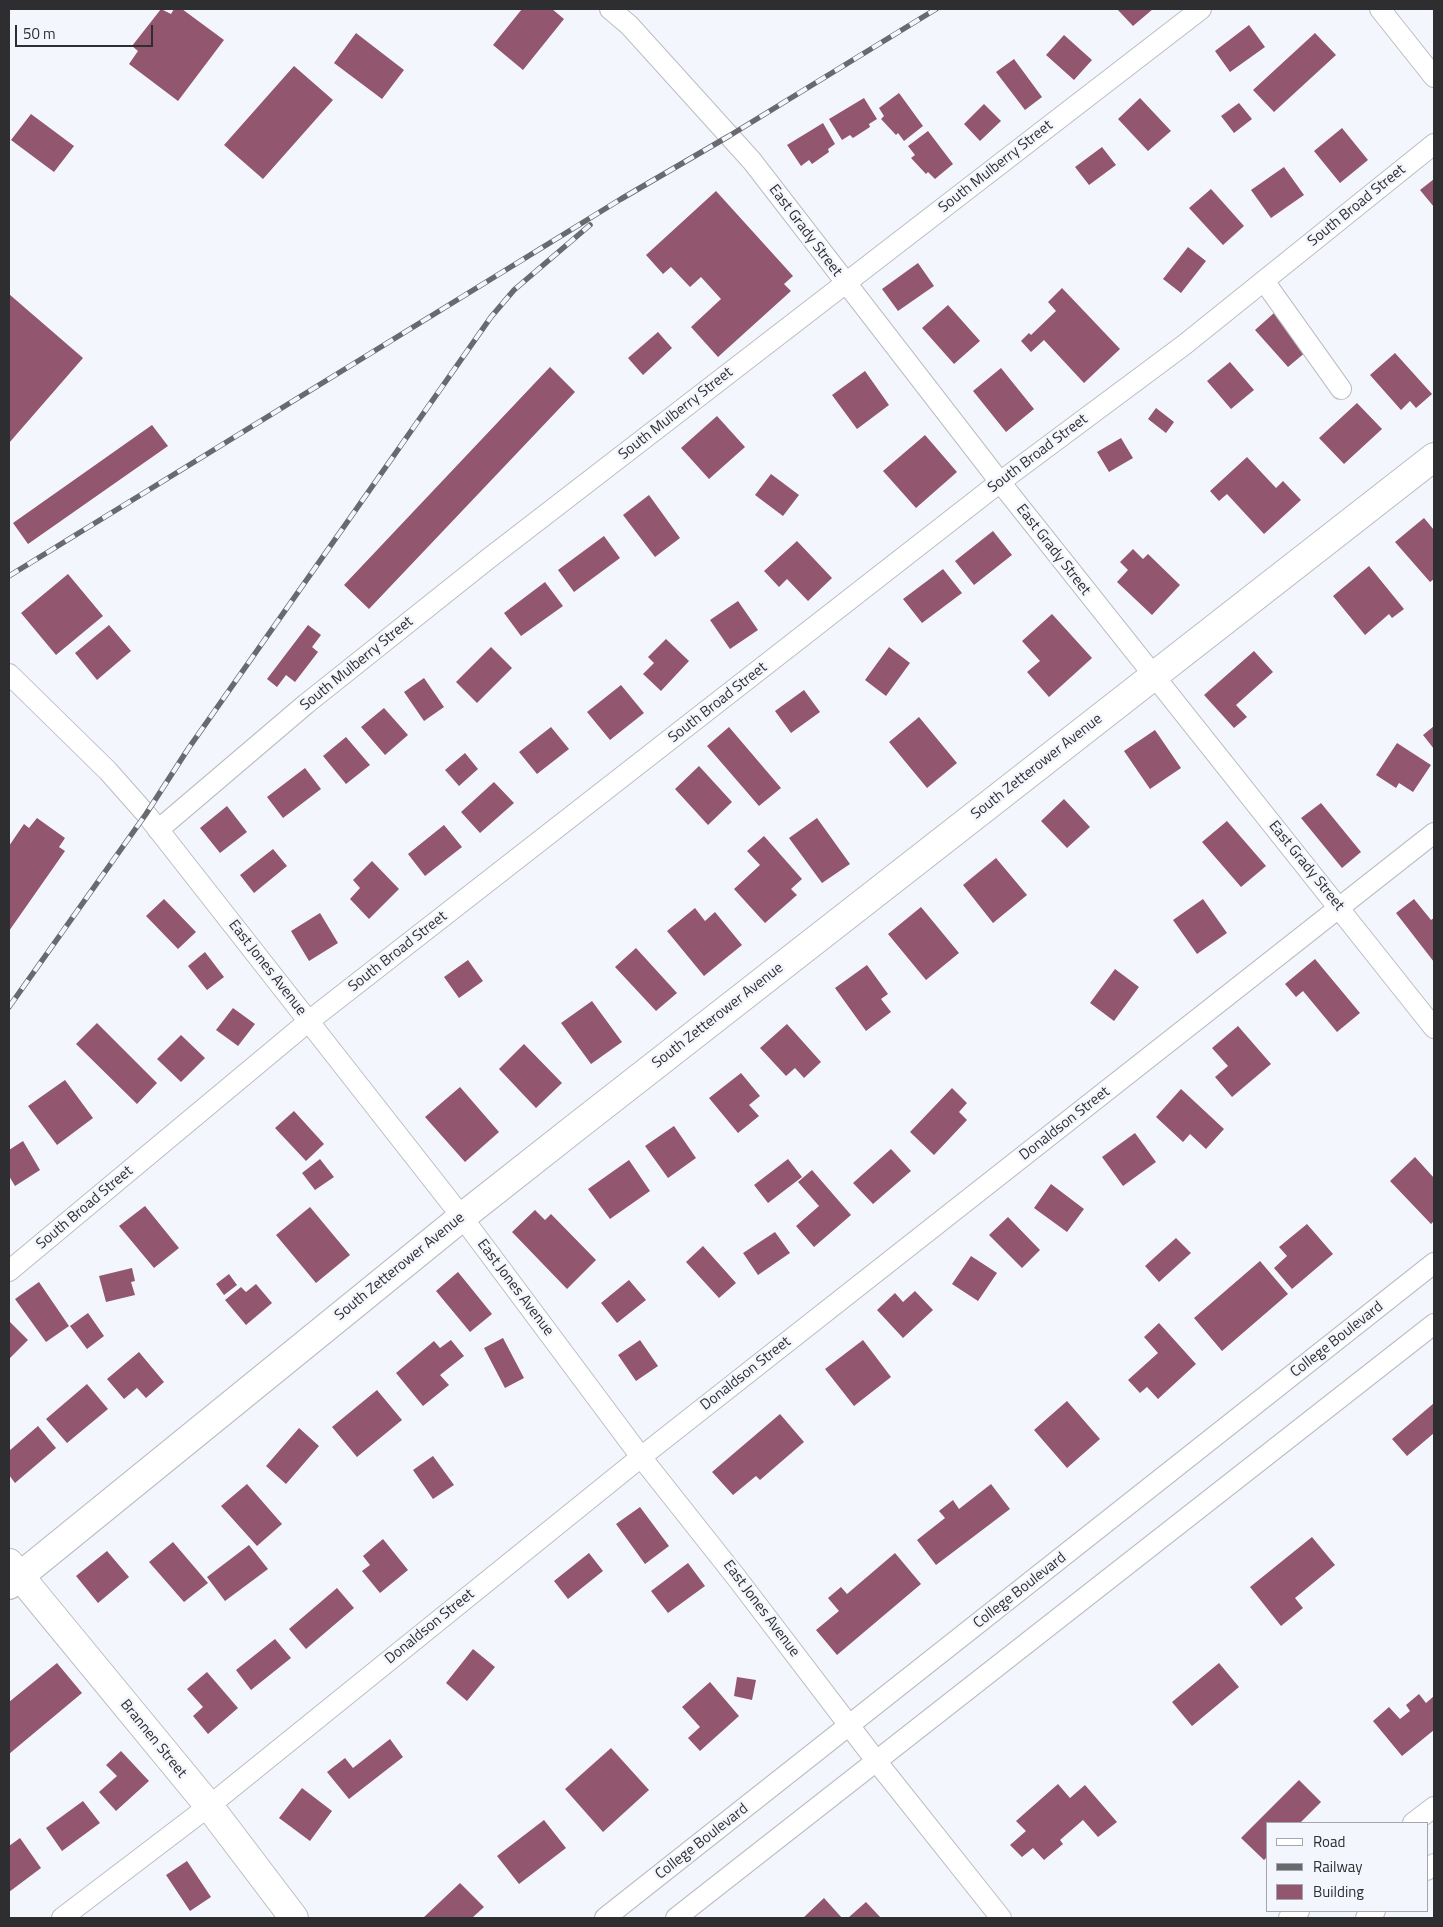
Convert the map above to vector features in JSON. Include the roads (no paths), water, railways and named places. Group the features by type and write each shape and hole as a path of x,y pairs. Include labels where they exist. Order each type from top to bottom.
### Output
{"street":[{"name":"East Grady Street","path":"610,9 629,24 752,161 845,284 1000,482 1434,1028"},
{"name":"South Mulberry Street","path":"158,830 306,704 488,559 1201,9"},
{"path":"1380,9 1434,77"},
{"name":"South Broad Street","path":"9,1271 309,1022 1000,482 1184,345 1434,144"},
{"path":"1264,280 1341,390"},
{"name":"South Zetterower Avenue","path":"13,1575 462,1217 1434,457"},
{"name":"East Jones Avenue","path":"9,674 108,771 146,814 462,1217 641,1456 877,1762 1001,1918"},
{"name":"Donaldson Street","path":"62,1918 209,1806 641,1456 1434,833"},
{"name":"College Boulevard","path":"604,1918 850,1726 1434,1263"},
{"path":"676,1918 1434,1324"},
{"name":"Brannen Street","path":"13,1575 209,1806 294,1918"},
{"path":"1414,1822 1434,1807"}],"railway":[{"path":"9,576 621,199 729,136 936,9"},
{"path":"9,1007 146,814 188,749 491,317 514,290 590,225"}]}
